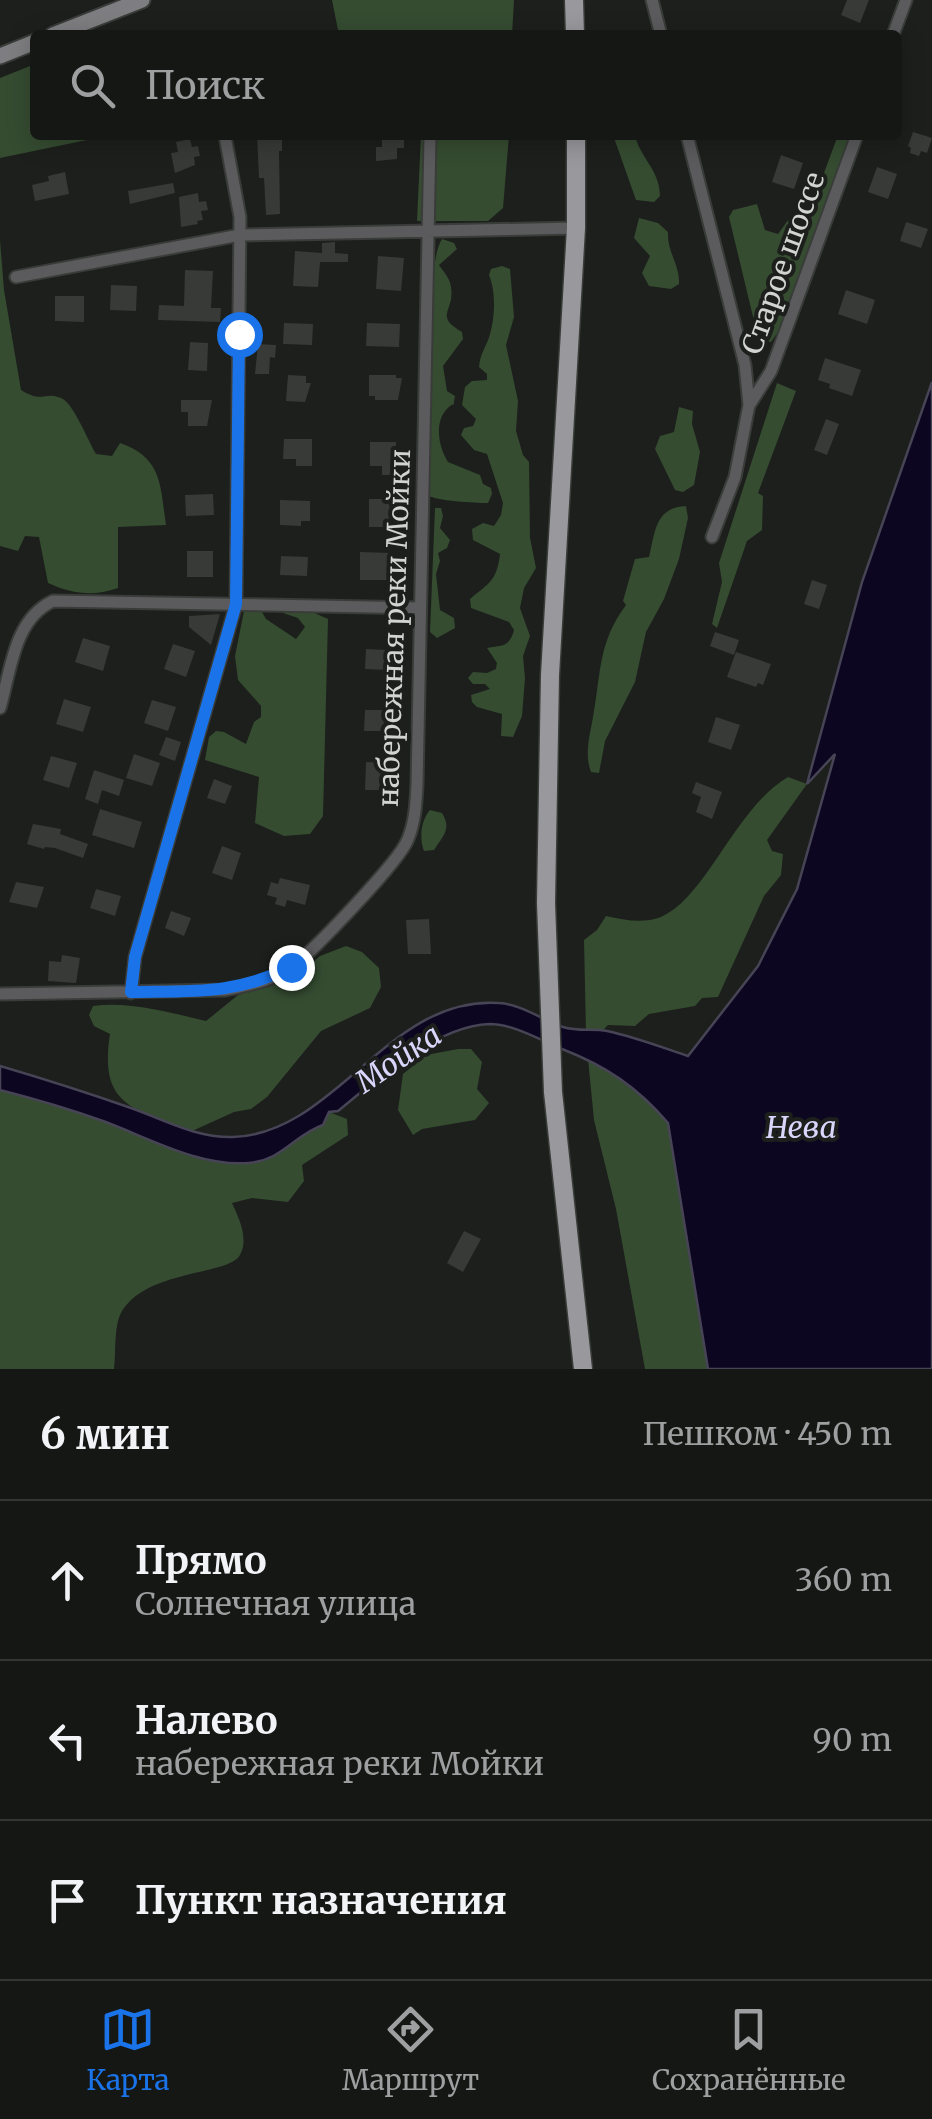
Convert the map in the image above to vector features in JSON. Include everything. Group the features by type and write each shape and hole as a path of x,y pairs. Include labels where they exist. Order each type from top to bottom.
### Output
{"main road":[{"path":"65,30 142,0"},
{"path":"574,0 575,30"},
{"path":"0,56 30,44"},
{"path":"576,140 576,228 550,675 546,819 553,1092 583,1369"}],"street":[{"path":"652,0 660,30"},
{"path":"895,30 906,0"},
{"path":"131,992 135,957 236,604 240,217 226,140"},
{"name":"набережная реки Мойки","path":"0,994 225,990 260,982 291,967 388,868 407,842 415,814 430,140"},
{"path":"688,140 745,365 749,405 735,476 712,536"},
{"name":"Старое шоссе","path":"749,405 772,371 855,140"},
{"path":"16,276 240,235 576,228"},
{"path":"0,708 22,629 34,609 52,601 420,608"}],"green space":[{"path":"332,0 514,0 512,30 338,30"},
{"path":"30,66 30,140 87,140 0,158 0,78"},
{"path":"421,140 509,140 503,208 488,221 417,221"},
{"path":"615,140 637,140 659,187 660,196 654,202 636,200"},
{"path":"836,140 848,140 780,329 771,342 762,340 729,217 733,210 757,204 765,230 778,234 791,216 810,211"},
{"path":"639,218 658,223 668,232 679,277 679,284 671,289 649,286 642,273 650,256 634,238"},
{"path":"442,239 454,243 457,249 439,265 451,287 447,317 462,332 463,339 443,366 447,391 455,396 454,404 440,422 440,443 448,462 480,475 483,484 491,488 488,503 427,495 430,294"},
{"path":"0,240 21,390 66,401 96,454 112,456 120,443 144,457 157,475 166,525 118,527 118,588 83,593 48,583 39,537 25,536 18,551 0,546"},
{"path":"491,269 510,269 514,317 506,345 518,401 516,431 529,462 530,538 536,568 524,588 520,608 530,636 523,656 522,716 513,737 501,736 502,714 472,702 471,695 490,689 485,684 473,684 468,678 473,672 496,669 497,663 487,648 507,643 514,630 509,622 471,608 470,599 494,576 500,554 473,540 472,529 483,523 494,526 503,503 487,454 474,450 461,435 476,419 462,405 465,387 472,381 487,380 487,374 479,367 493,320 494,297 489,275"},
{"path":"777,383 796,391 758,493 763,496 762,530 747,541 717,628 712,624 722,582 719,563"},
{"path":"679,407 693,411 692,424 700,452 694,485 683,492 675,490 655,449 660,436 674,432"},
{"path":"686,506 688,518 679,559 646,632 635,682 605,741 599,773 591,772 588,745 602,659 610,632 626,605 623,601 635,559 649,557 662,516"},
{"path":"435,508 441,508 440,528 450,540 447,548 438,553 440,610 454,618 455,628 437,638 430,632"},
{"path":"285,609 310,611 328,619 323,816 310,834 284,836 255,823 259,777 205,760 209,737 216,731 246,744 254,722 261,717 261,706 238,680 235,656 244,611 262,612 296,639 305,627 298,618 283,613"},
{"path":"788,777 807,784 767,840 772,851 783,854 781,875 764,896 718,997 702,998 695,1006 649,1014 635,1026 608,1025 586,1033 584,940 606,916 647,920 677,907 753,809"},
{"path":"430,810 442,813 446,828 434,850 424,851 422,829"},
{"path":"346,946 362,952 379,968 381,987 370,1008 321,1031 267,1097 251,1109 234,1112 190,1132 136,1109 115,1090 108,1058 110,1034 94,1026 89,1015 93,1006 135,1006 206,1021 238,995 269,987 302,971 320,956"},
{"path":"471,1049 482,1062 477,1089 489,1103 475,1120 422,1129 413,1135 398,1110 403,1074 426,1055"},
{"path":"588,1059 631,1087 668,1123 708,1369 645,1369 616,1209 594,1120"},
{"path":"0,1090 52,1104 212,1161 249,1163 271,1157 323,1125 329,1112 347,1119 348,1135 302,1165 304,1181 288,1202 252,1198 232,1203 244,1242 233,1262 165,1281 131,1300 118,1321 114,1369 0,1369"}],"water":[{"name":"Нева","path":"932,382 932,1369 708,1369 668,1123 645,1099 607,1070 508,1027 469,1027 429,1044 338,1111 329,1112 323,1125 271,1157 249,1163 193,1156 52,1104 0,1090 0,1066 193,1131 233,1137 269,1130 302,1114 425,1020 460,1006 499,1003 563,1027 607,1031 688,1056 758,966 797,889 835,754 807,784 862,582"}],"building":[{"path":"847,0 869,0 860,23 841,15"},
{"path":"913,132 932,138 927,153 910,153"},
{"path":"190,140 192,147 198,146 200,156 194,157 195,165 175,173 171,153 178,152 176,142"},
{"path":"257,140 282,140 280,214 266,215 264,178 259,178"},
{"path":"382,140 404,140 404,148 397,148 397,159 376,161 376,147 382,147"},
{"path":"781,155 803,163 794,189 772,182"},
{"path":"877,167 897,174 888,199 868,192"},
{"path":"65,172 69,194 35,201 32,185"},
{"path":"173,183 175,193 130,204 128,191"},
{"path":"198,193 199,202 206,201 208,210 201,211 203,220 181,227 179,197"},
{"path":"906,222 928,229 921,248 900,241"},
{"path":"335,242 335,253 348,254 348,262 320,262 318,287 293,286 295,251 322,253 322,243"},
{"path":"378,256 404,258 401,291 376,289"},
{"path":"185,270 213,271 211,308 221,308 220,322 158,320 159,305 184,306"},
{"path":"111,285 137,286 136,311 110,310"},
{"path":"846,290 875,300 867,324 838,314"},
{"path":"55,296 84,296 84,322 55,321"},
{"path":"284,323 313,324 312,345 283,344"},
{"path":"367,323 400,324 399,347 366,346"},
{"path":"190,342 208,343 207,371 188,370"},
{"path":"258,344 276,345 275,358 270,357 269,374 255,374"},
{"path":"825,358 861,370 852,396 818,380"},
{"path":"288,375 306,376 306,383 311,383 305,402 286,401"},
{"path":"369,375 402,378 398,400 375,400 375,396 369,396"},
{"path":"181,400 212,400 207,426 188,426 188,412 181,412"},
{"path":"826,419 839,424 827,455 814,450"},
{"path":"284,439 312,439 312,466 296,466 296,459 283,459"},
{"path":"370,442 396,442 395,475 382,475 382,466 370,466"},
{"path":"213,494 214,515 186,516 185,495"},
{"path":"369,499 392,499 392,527 369,527"},
{"path":"280,500 310,501 310,521 301,521 301,526 280,525"},
{"path":"187,551 213,551 213,577 187,577"},
{"path":"360,552 392,553 392,580 360,580"},
{"path":"281,556 308,557 307,576 280,575"},
{"path":"812,580 827,585 819,609 804,604"},
{"path":"220,614 211,645 189,627 189,616"},
{"path":"715,632 739,640 734,655 710,646"},
{"path":"83,638 110,646 103,671 75,662"},
{"path":"173,644 195,651 186,677 164,669"},
{"path":"366,649 388,650 387,670 365,669"},
{"path":"736,652 771,664 763,685 758,683 756,687 727,677"},
{"path":"64,699 91,707 83,732 56,724"},
{"path":"152,700 176,707 168,731 144,723"},
{"path":"365,710 386,710 386,731 364,731"},
{"path":"716,717 740,725 731,750 708,742"},
{"path":"166,737 181,742 175,761 159,755"},
{"path":"134,754 160,763 152,786 126,778"},
{"path":"51,756 77,763 69,788 43,780"},
{"path":"366,762 386,763 386,790 365,790"},
{"path":"94,770 124,780 119,796 102,790 98,804 85,799"},
{"path":"214,779 232,786 225,804 207,798"},
{"path":"696,782 722,792 712,819 696,812 701,797 692,793"},
{"path":"100,809 142,822 134,848 92,835"},
{"path":"33,824 61,829 60,834 88,844 83,858 27,844"},
{"path":"222,846 241,853 232,880 212,873"},
{"path":"280,878 310,885 305,905 287,900 285,907 275,904 277,898 267,895 271,882 278,884"},
{"path":"16,882 44,887 37,908 9,902"},
{"path":"96,889 121,896 115,916 90,908"},
{"path":"171,911 191,918 184,936 165,928"},
{"path":"429,919 431,954 408,954 406,920"},
{"path":"62,955 80,958 76,983 48,981 49,961 61,962"},
{"path":"464,1231 481,1239 463,1272 447,1263"}],"route":[{"path":"239,334 236,604 135,957 131,992 225,990 260,982 291,967"}],"water label":[{"name":"Мойка","path":"398,1058"}]}
